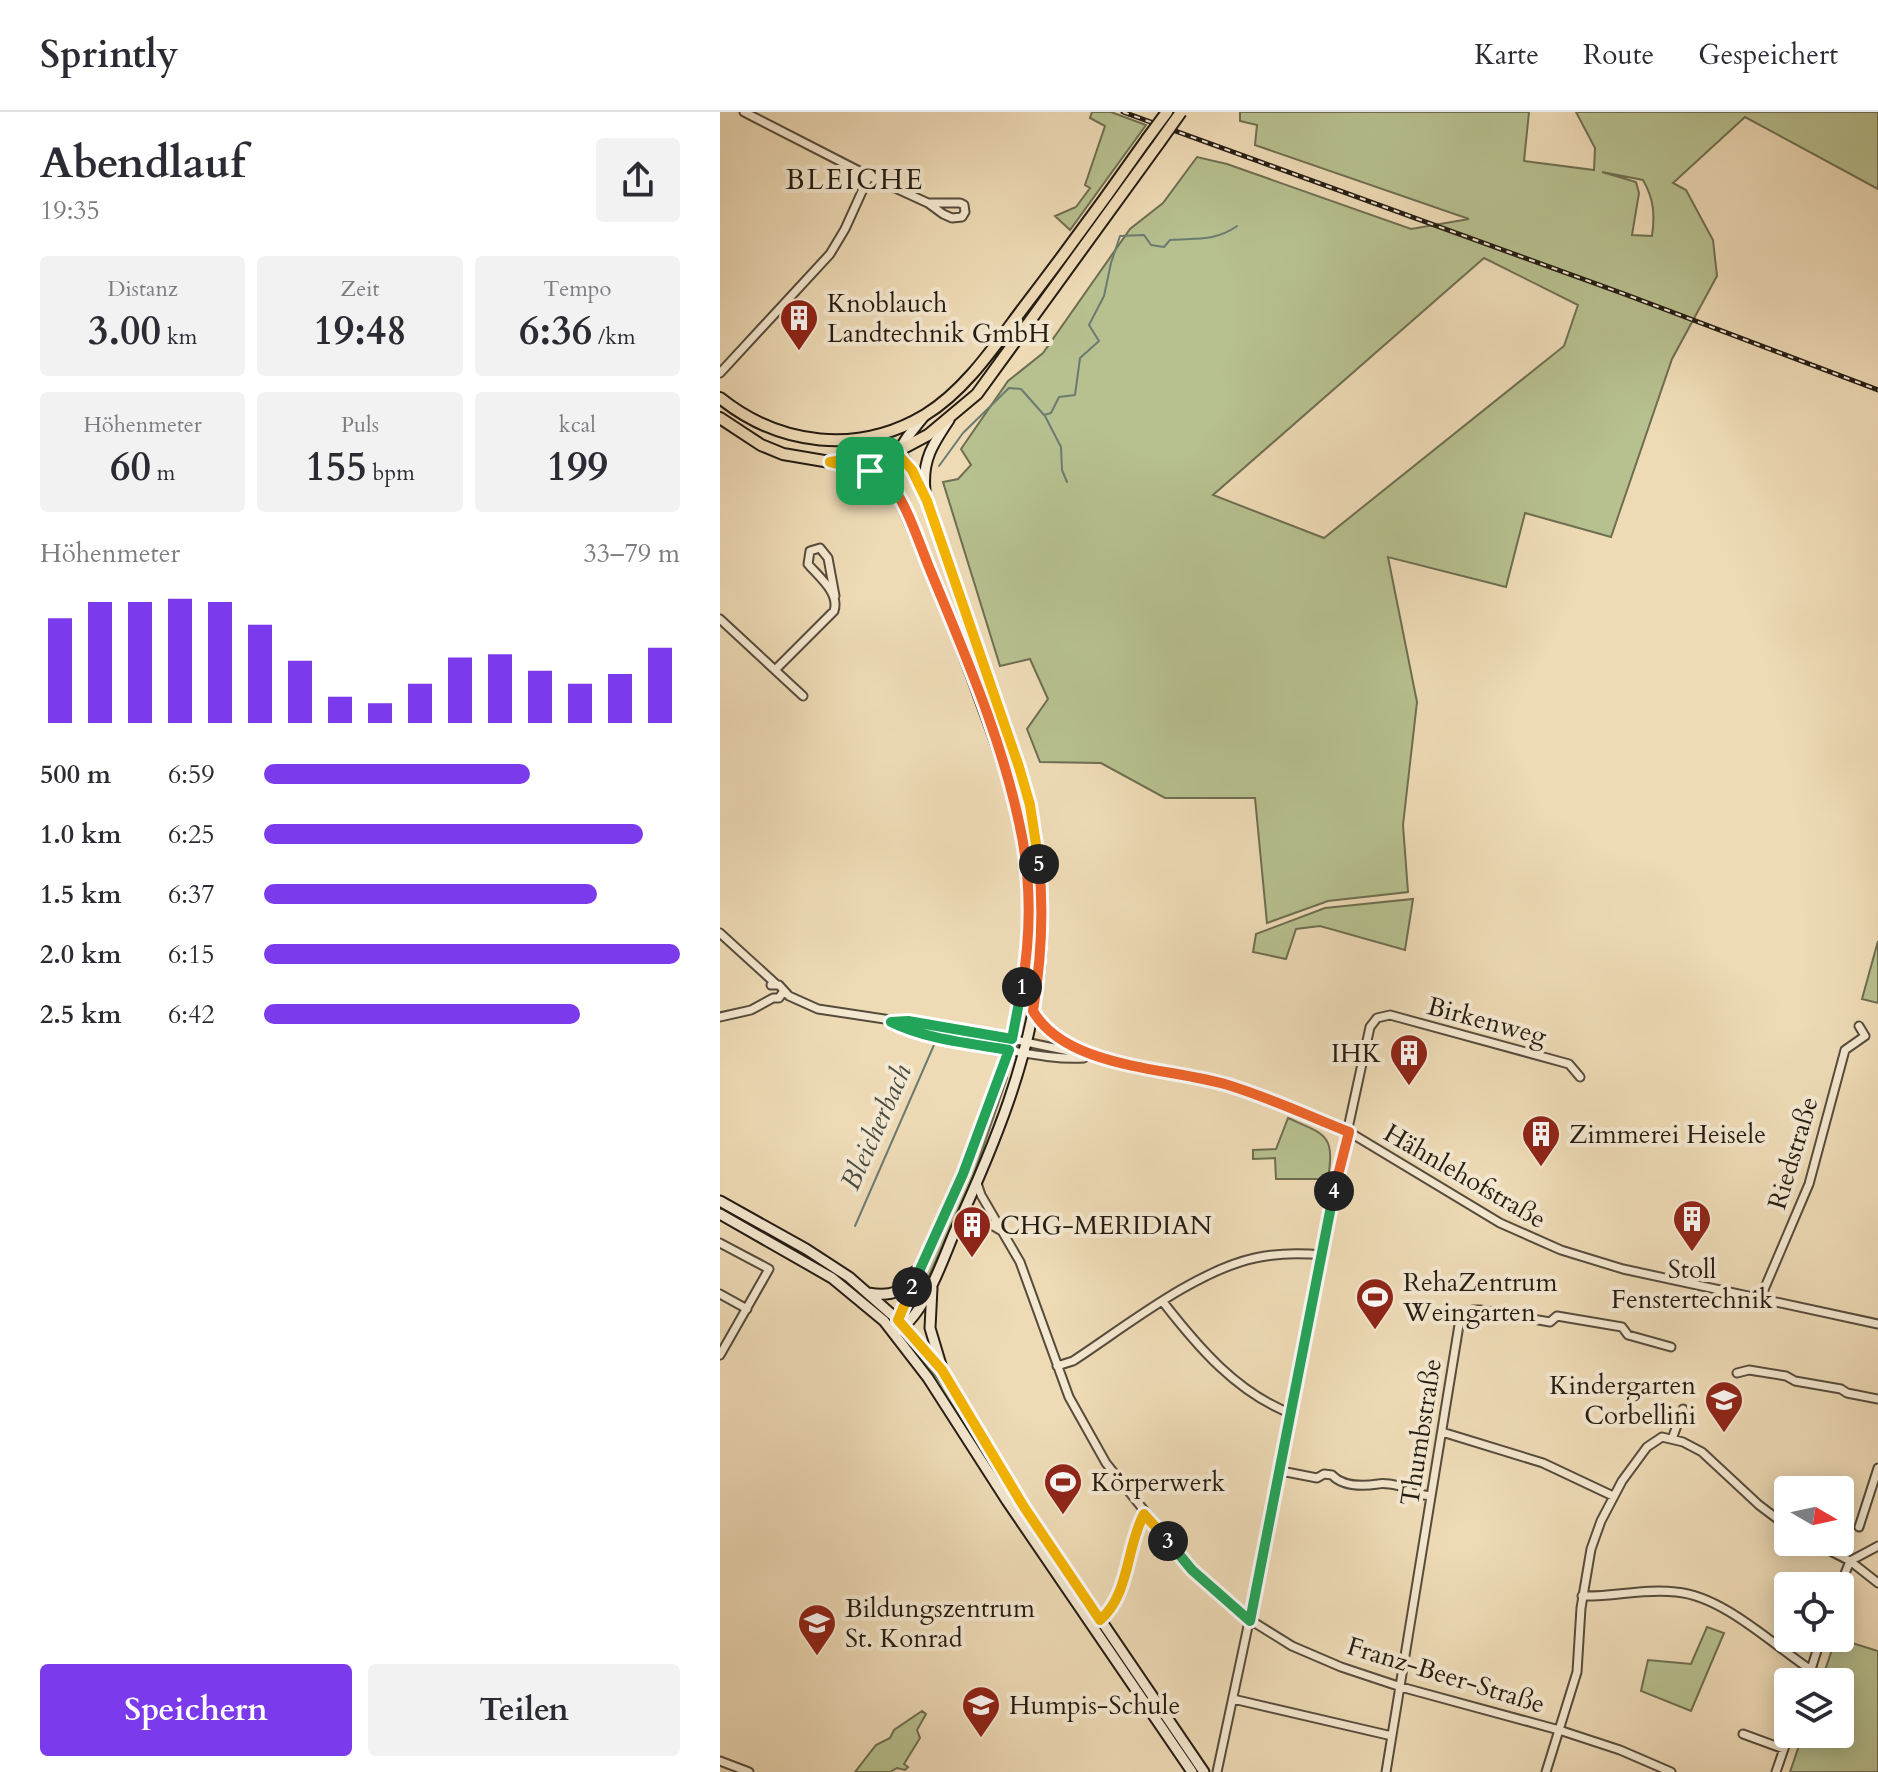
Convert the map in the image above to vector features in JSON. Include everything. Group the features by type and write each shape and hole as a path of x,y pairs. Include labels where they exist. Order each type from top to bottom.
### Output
{"main road":[{"path":"898,1327 963,1174 1009,1050 1026,963 1029,927 1023,845 1016,808 994,736 952,623 895,490 893,470 896,452 925,415 976,369 1000,339 1167,112"},
{"path":"830,462 896,452 928,435 977,394 1181,112"},
{"path":"720,398 786,434 836,442 858,440 925,415"},
{"path":"720,418 761,445 783,454 870,471 895,490"},
{"path":"927,501 923,473 926,458 950,419"},
{"path":"858,440 886,445 896,452 912,470 927,501 1030,805 1037,842 1042,911 1040,967 1024,1047 964,1212 912,1319 898,1327"},
{"path":"720,1201 806,1249 872,1293 898,1327 1007,1501 1192,1772"},
{"path":"720,1214 832,1278 898,1327 942,1370 1024,1507 1204,1772"},
{"path":"872,1293 888,1294 903,1289 927,1253"},
{"path":"932,1281 930,1328 942,1370"}],"street":[{"path":"744,112 928,203 952,218 962,217 965,212 964,205 960,203 928,203"},
{"path":"720,373 830,254 869,176"},
{"path":"776,669 834,611 835,596 828,558 820,548 810,551 808,564 835,596"},
{"path":"720,619 803,696"},
{"path":"720,933 784,994 818,1009 1012,1039 1024,1047"},
{"path":"770,999 769,988 773,983"},
{"path":"720,1017 751,1010 784,994"},
{"path":"1033,1011 1050,1034 1096,1057"},
{"name":"Birkenweg","path":"1349,1132 1364,1048 1370,1027 1377,1018 1390,1015 1569,1064 1580,1077"},
{"path":"891,1022 908,1030 945,1039 1009,1050 1024,1047 1096,1057"},
{"name":"Riedstraße","path":"1760,1299 1809,1184 1845,1050 1865,1036 1859,1026"},
{"name":"Hähnlehofstraße","path":"1096,1057 1226,1084 1349,1132 1474,1209 1546,1245 1623,1269 1878,1324"},
{"path":"1217,1772 1349,1132"},
{"name":"Franz-Beer-Straße","path":"977,1182 981,1195 1028,1279 1057,1366 1086,1431 1144,1514 1192,1570 1250,1621 1292,1646 1401,1687 1559,1730 1620,1750 1671,1772"},
{"path":"964,1212 1002,1231"},
{"path":"720,1243 769,1269 720,1355"},
{"path":"1057,1366 1073,1361 1193,1282 1253,1258 1277,1254 1323,1255"},
{"path":"720,1294 747,1309"},
{"path":"1163,1302 1210,1358 1253,1394 1292,1414"},
{"name":"Thumbstraße","path":"1386,1772 1459,1323 1473,1310 1550,1322 1557,1316 1622,1327 1628,1335 1663,1342 1671,1347"},
{"path":"1737,1373 1749,1370 1786,1376 1795,1381 1878,1399"},
{"path":"1672,1439 1683,1409"},
{"path":"1442,1432 1543,1463 1613,1496"},
{"path":"1546,1772 1577,1672 1582,1596 1591,1549 1613,1496 1647,1447 1662,1437 1702,1452 1774,1516"},
{"path":"1859,1527 1878,1468"},
{"path":"1281,1471 1317,1478 1324,1474 1332,1475 1338,1481 1371,1487 1379,1483 1406,1487 1411,1493 1431,1496"},
{"path":"1100,1620 1118,1598 1136,1529 1144,1514"},
{"path":"1846,1572 1850,1561 1878,1546"},
{"path":"1840,1556 1878,1583"},
{"path":"1582,1596 1661,1591 1699,1596 1721,1607 1808,1668"},
{"path":"1233,1699 1392,1736"},
{"path":"1743,1734 1784,1749 1776,1772"},
{"path":"720,1761 749,1772"}],"green space":[{"path":"1092,112 1111,112 1146,125 1070,230 1055,216 1076,207 1090,188 1085,185 1105,126 1090,118"},
{"path":"1240,112 1529,112 1524,161 1594,170 1595,148 1576,112 1878,112 1878,189 1745,117 1673,183 1686,190 1713,240 1717,276 1672,359 1611,537 1525,513 1506,587 1388,557 1417,702 1403,825 1408,892 1328,901 1267,923 1255,798 1165,798 1101,763 1040,762 1027,729 1048,699 1030,659 1000,666 943,482 958,479 971,465 961,449 1008,381 1043,353 1130,229 1163,203 1197,157 1227,164 1411,229 1469,219 1255,145 1257,125 1240,121","holes":["1602,172 1643,180 1653,207 1652,236 1632,235 1639,193 1636,182","1484,258 1578,305 1564,346 1324,538 1213,495"]},
{"path":"1413,899 1405,950 1320,926 1296,929 1286,959 1253,952 1256,934 1325,908"},
{"path":"1878,941 1878,1003 1862,999"},
{"path":"1004,1077 1007,1078 973,1177 913,1312 908,1310 970,1172"},
{"path":"1288,1118 1325,1138 1330,1153 1328,1179 1276,1179 1275,1158 1253,1159 1253,1150 1276,1149"},
{"path":"910,1341 950,1395 1017,1502 1150,1701 1014,1505 911,1348"},
{"path":"1707,1627 1724,1633 1691,1711 1641,1691 1648,1660 1691,1664"},
{"path":"1854,1644 1878,1651 1878,1772 1790,1772 1798,1748 1854,1748 1854,1668 1826,1668 1831,1652 1854,1652"},
{"path":"922,1711 926,1714 917,1730 920,1738 904,1764 908,1767 905,1770 855,1772 876,1745 890,1738 894,1730"}],"waterway":[{"path":"939,466 963,433 1009,388 1021,389 1044,415 1051,413 1059,397 1075,395 1080,358 1099,341 1089,325 1104,296 1120,236 1144,235 1151,245 1164,247 1170,240 1213,237 1237,226"},
{"path":"1045,416 1061,447 1062,470 1067,482"},
{"name":"Bleicherbach","path":"855,1226 934,1045"}],"railway":[{"path":"1123,112 1627,295 1878,390"}],"place":[{"name":"Knoblauch Landtechnik GmbH","path":"799,352"},
{"name":"IHK","path":"1409,1087"},
{"name":"Zimmerei Heisele","path":"1541,1168"},
{"name":"Stoll Fenstertechnik","path":"1692,1253"},
{"name":"CHG-MERIDIAN","path":"972,1259"},
{"name":"RehaZentrum Weingarten","path":"1375,1331"},
{"name":"Kindergarten Corbellini","path":"1724,1434"},
{"name":"Körperwerk","path":"1063,1516"},
{"name":"Bildungszentrum St. Konrad","path":"817,1657"},
{"name":"Humpis-Schule","path":"981,1739"}],"district":[{"name":"BLEICHE","path":"855,180"}],"route":[{"path":"896,452 912,470 927,501 1019,767 1030,805 1041,881 1040,967 1033,1011 1042,1026 1050,1034 1096,1057 1226,1084 1349,1132 1335,1188 1250,1621 1192,1570 1144,1514 1136,1529 1118,1598 1100,1620 1003,1474 942,1370 898,1320 963,1174 1009,1050 945,1039 908,1030 891,1022 908,1021 1012,1039 1026,963 1029,927 1023,845 1016,808 994,736 952,623 895,490 870,471 830,462 896,452"}]}
